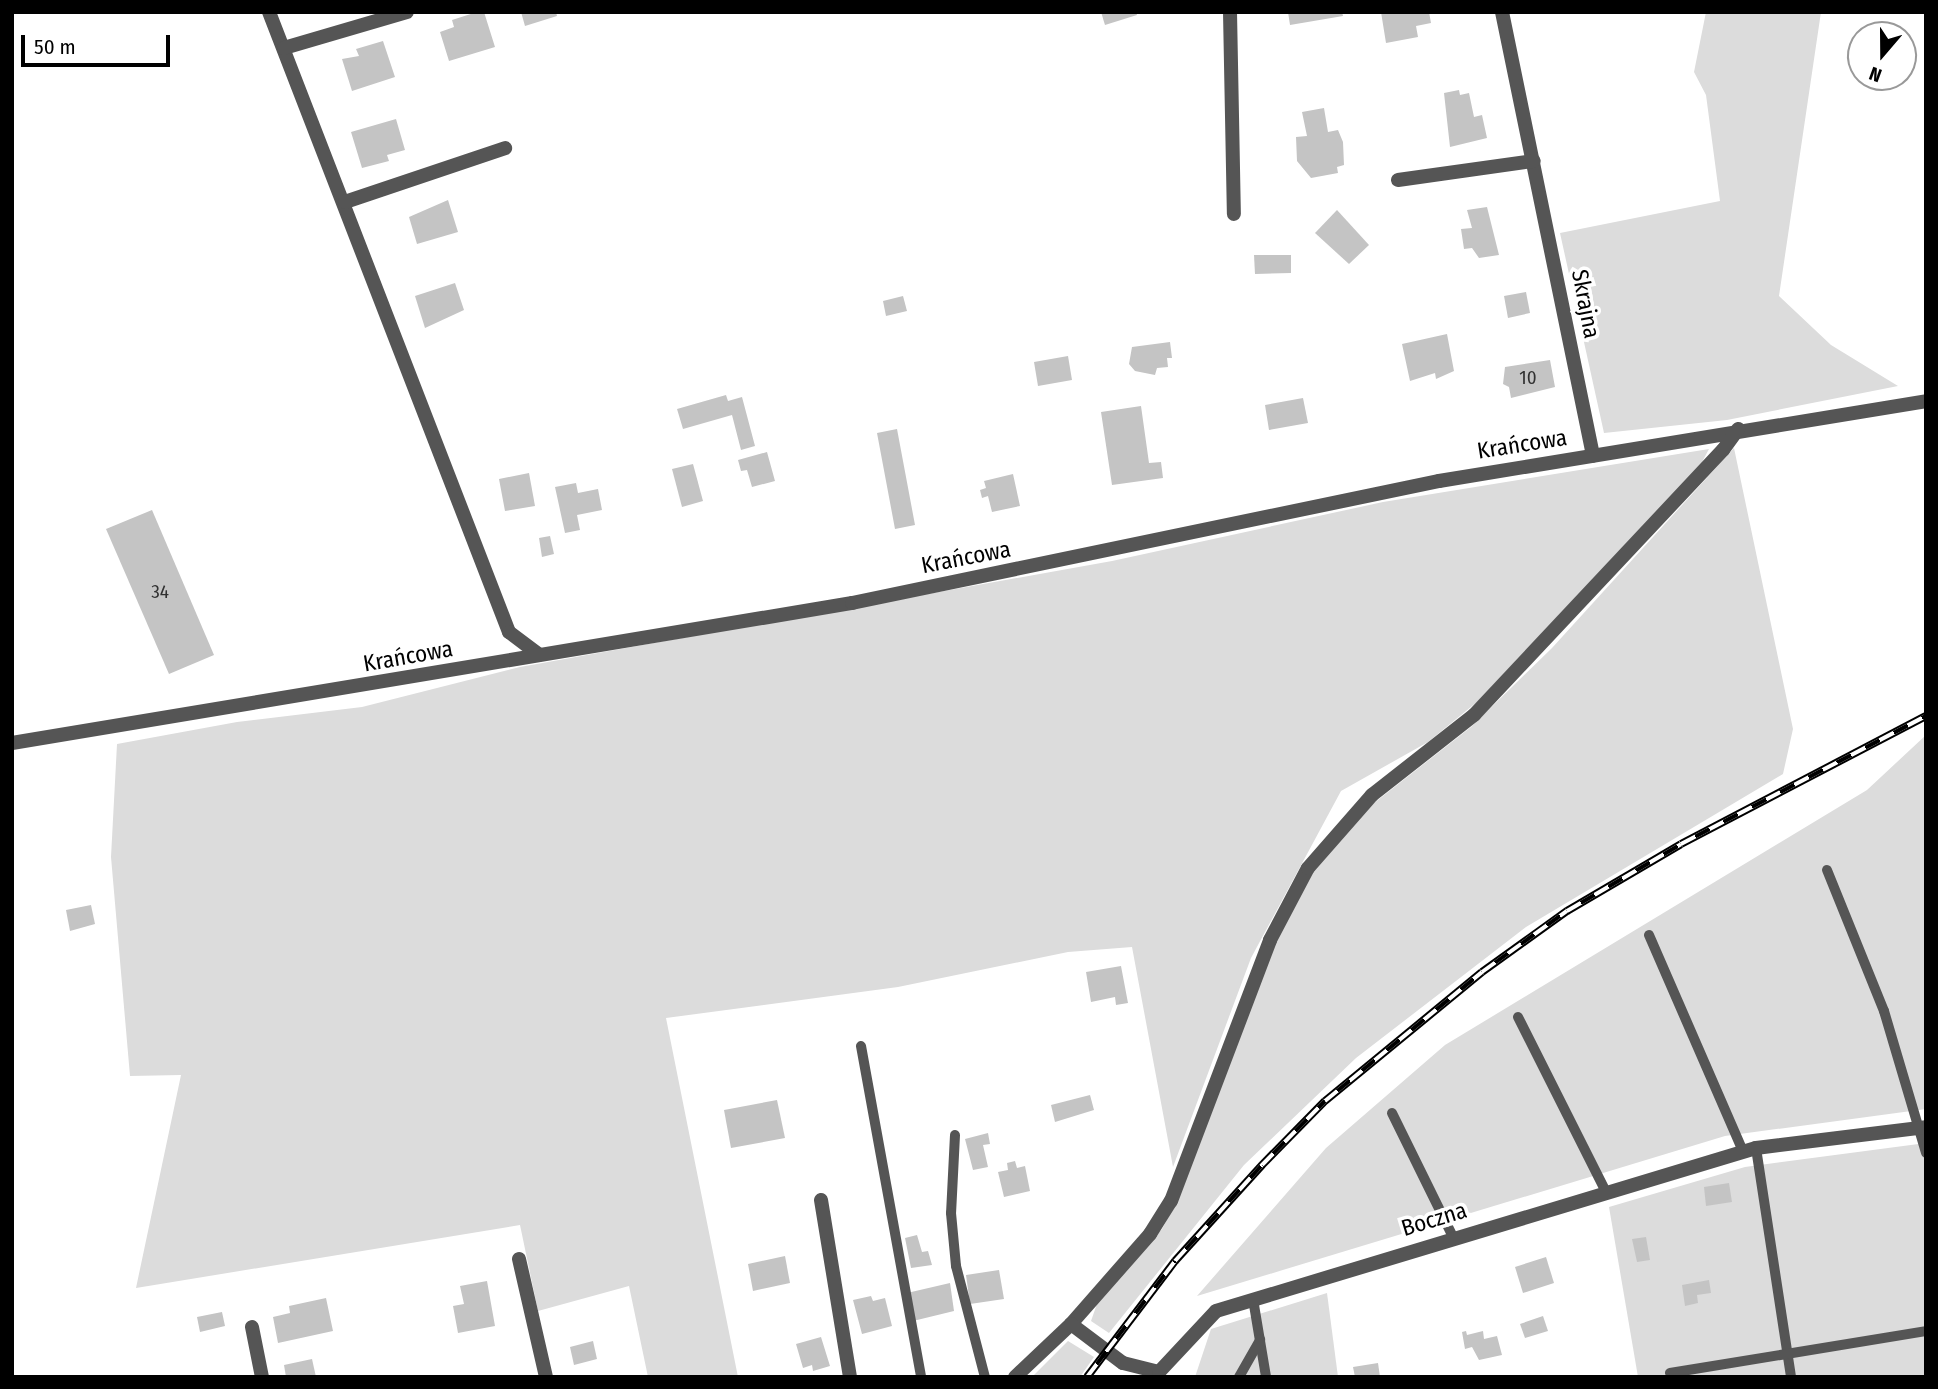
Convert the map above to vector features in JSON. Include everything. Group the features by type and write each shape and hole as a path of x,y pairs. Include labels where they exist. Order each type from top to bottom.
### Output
{"street":[{"path":"270,12 509,632 539,655"},
{"path":"284,48 407,12"},
{"path":"1230,12 1234,214"},
{"name":"Skrajna","path":"1502,12 1593,456"},
{"path":"345,202 505,148"},
{"path":"1398,180 1534,161"},
{"name":"Krańcowa","path":"12,743 852,603 1439,481 1738,429 1926,401"},
{"path":"1015,1377 1072,1324 1150,1234 1171,1200 1270,940 1308,867 1372,795 1474,715 1723,450 1738,429"},
{"name":"Boczna","path":"1072,1324 1123,1363 1159,1372 1216,1311 1253,1299 1605,1190 1749,1149 1924,1127"},
{"path":"821,1200 850,1377"},
{"path":"519,1259 546,1377"},
{"path":"252,1327 262,1377"}],"lane":[{"path":"1827,870 1884,1011 1924,1127 1926,1153"},
{"path":"1649,934 1749,1149 1791,1377"},
{"path":"1518,1017 1605,1190"},
{"path":"861,1046 921,1377"},
{"path":"1392,1113 1453,1237"},
{"path":"956,1135 951,1213 956,1266 985,1377"},
{"path":"1253,1299 1266,1377"},
{"path":"1670,1373 1926,1331"},
{"path":"1239,1377 1260,1340"}],"shaded area":[{"path":"1706,12 1821,12 1779,296 1831,345 1898,386 1727,420 1604,433 1560,233 1720,201 1706,95 1694,72"},
{"path":"1734,448 1793,729 1783,774 1526,927 1356,1058 1244,1165 1109,1333 1091,1321 1098,1301 1162,1229 1179,1198 1267,961 1311,871 1346,825 1471,727 1552,648"},
{"path":"1709,449 1701,464 1477,702 1428,742 1341,791 1251,958 1173,1167 1132,947 1068,952 898,987 666,1018 738,1377 648,1377 629,1286 538,1311 520,1225 136,1288 181,1075 130,1076 111,857 117,744 237,722 362,707 520,667 1112,561 1383,502"},
{"path":"1926,735 1926,1109 1725,1136 1197,1296 1326,1148 1445,1045 1867,790"},
{"path":"1926,1143 1926,1377 1638,1377 1609,1207 1745,1167"},
{"path":"1327,1293 1338,1377 1195,1377 1211,1329"},
{"path":"1068,1341 1094,1357 1080,1377 1032,1377"}],"building":[{"path":"484,12 495,47 449,61 440,32 454,27 452,20"},
{"path":"521,12 556,12 557,16 525,26"},
{"path":"1101,12 1136,12 1137,15 1105,25"},
{"path":"1288,12 1342,12 1343,16 1290,25"},
{"path":"1381,12 1429,12 1431,23 1416,26 1418,37 1386,43"},
{"path":"383,41 395,77 352,91 342,59 359,56 356,49"},
{"path":"1459,90 1460,95 1469,93 1474,117 1482,115 1487,138 1450,147 1444,93"},
{"path":"1324,108 1328,132 1338,130 1343,142 1344,165 1337,167 1338,173 1311,178 1297,161 1296,137 1307,136 1302,112"},
{"path":"396,119 405,150 387,155 389,161 362,168 351,132"},
{"path":"448,200 458,232 417,244 409,217"},
{"path":"1487,207 1499,255 1479,258 1472,248 1464,249 1461,229 1472,228 1467,210"},
{"path":"1337,210 1369,245 1349,264 1315,233"},
{"path":"1254,255 1291,255 1291,273 1255,274"},
{"path":"455,283 464,310 425,328 415,296"},
{"path":"1526,292 1530,313 1508,318 1504,296"},
{"path":"903,296 907,311 886,316 883,301"},
{"path":"1447,334 1454,371 1436,379 1435,373 1410,381 1402,344"},
{"path":"1170,342 1172,358 1167,358 1168,367 1157,368 1155,375 1135,371 1129,364 1132,347"},
{"path":"1068,356 1072,380 1038,386 1034,362"},
{"path":"1550,360 1555,387 1511,398 1509,387 1503,384 1505,367"},
{"path":"726,395 728,401 742,397 755,446 741,450 732,415 683,429 677,409"},
{"path":"1303,398 1308,423 1269,430 1265,405"},
{"path":"1141,406 1149,463 1161,462 1163,478 1112,485 1101,412"},
{"path":"897,429 915,525 895,529 877,433"},
{"path":"767,452 775,481 752,487 747,470 741,471 738,460"},
{"path":"693,464 703,501 682,507 672,469"},
{"path":"529,473 535,506 505,511 499,479"},
{"path":"1013,474 1020,506 992,512 988,496 982,498 980,490 986,488 984,481"},
{"path":"576,483 578,493 598,489 602,510 577,515 580,530 565,533 555,487"},
{"path":"152,510 214,655 169,674 106,529"},
{"path":"550,536 554,554 542,557 539,538"},
{"path":"91,905 95,924 70,931 66,910"},
{"path":"1121,966 1128,1003 1116,1005 1115,997 1091,1002 1086,972"},
{"path":"1090,1095 1094,1110 1055,1122 1051,1105"},
{"path":"777,1100 785,1138 731,1148 724,1110"},
{"path":"988,1133 990,1144 983,1145 988,1167 973,1170 965,1139"},
{"path":"1015,1161 1017,1168 1025,1166 1030,1191 1004,1197 998,1172 1008,1170 1007,1163"},
{"path":"1729,1183 1732,1202 1706,1206 1704,1187"},
{"path":"917,1235 922,1252 928,1251 932,1265 911,1268 905,1238"},
{"path":"1646,1237 1650,1260 1637,1262 1632,1239"},
{"path":"785,1256 790,1283 753,1291 748,1264"},
{"path":"1546,1257 1554,1283 1523,1293 1515,1267"},
{"path":"999,1270 1004,1299 970,1304 966,1275"},
{"path":"1709,1280 1711,1293 1697,1295 1698,1303 1685,1306 1682,1285"},
{"path":"487,1281 495,1326 458,1333 453,1306 464,1304 460,1286"},
{"path":"950,1283 954,1311 913,1321 907,1293"},
{"path":"871,1296 873,1301 885,1298 892,1326 862,1334 853,1300"},
{"path":"326,1298 333,1331 278,1343 273,1317 290,1313 289,1306"},
{"path":"222,1312 225,1326 200,1332 197,1317"},
{"path":"1543,1316 1548,1331 1525,1338 1520,1324"},
{"path":"1466,1331 1467,1335 1483,1331 1484,1339 1497,1336 1502,1355 1479,1360 1472,1347 1465,1349 1462,1332"},
{"path":"821,1337 830,1366 813,1371 812,1365 803,1368 796,1344"},
{"path":"593,1341 597,1359 574,1365 570,1347"},
{"path":"312,1359 316,1377 286,1377 284,1365"},
{"path":"1378,1363 1380,1377 1355,1377 1353,1367"}],"railway":[{"path":"1087,1377 1175,1261 1262,1165 1325,1101 1482,972 1567,911 1681,844 1926,716"}]}
